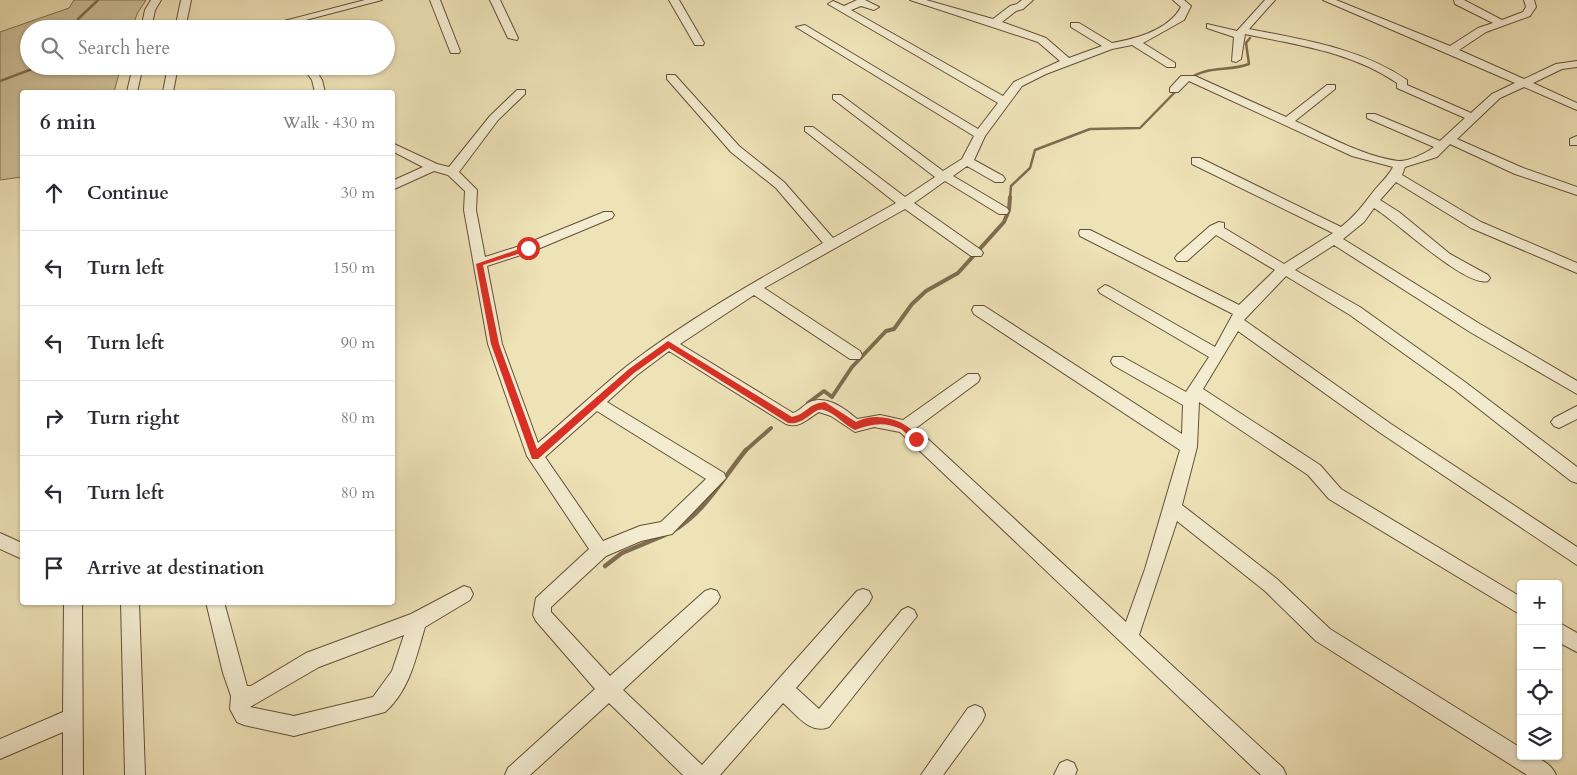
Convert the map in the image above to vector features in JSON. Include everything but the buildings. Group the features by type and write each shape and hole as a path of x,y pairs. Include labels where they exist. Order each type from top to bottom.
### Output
{"street":[{"path":"148,20 150,10 156,0"},
{"path":"182,20 186,0"},
{"path":"300,20 377,0"},
{"path":"435,0 455,51"},
{"path":"494,0 513,38"},
{"path":"674,0 699,43"},
{"path":"915,0 995,23 1044,42 1068,63"},
{"path":"995,23 1013,8 1020,7 1028,0"},
{"path":"535,456 632,371 668,344 735,303 754,288 905,203 967,161 980,135 1018,84 1042,72 1110,46 1140,41 1180,18 1186,6 1178,0"},
{"path":"1236,60 1241,33 1270,0"},
{"path":"1328,0 1451,50 1577,107"},
{"path":"1459,0 1458,2 1501,23"},
{"path":"1451,50 1482,30 1527,14 1531,7 1528,0"},
{"path":"844,10 861,2 874,7"},
{"path":"833,4 1005,102"},
{"path":"1075,25 1110,46"},
{"path":"1211,26 1347,55 1396,76 1403,82 1401,86 1471,117"},
{"path":"801,27 980,135"},
{"path":"1133,41 1147,52 1171,65"},
{"path":"1129,638 1173,508 1189,447 1193,396 1238,317 1284,270 1339,236 1360,219 1398,171 1433,154 1496,96 1522,82 1560,66 1577,64"},
{"path":"132,90 136,75"},
{"path":"168,90 171,75"},
{"path":"313,75 320,90"},
{"path":"671,77 735,149 780,185 832,245"},
{"path":"1174,90 1186,78 1191,78 1398,171 1476,225 1577,268"},
{"path":"1286,122 1330,87"},
{"path":"452,172 494,118 521,92"},
{"path":"837,97 944,177 1003,211"},
{"path":"1371,116 1577,191"},
{"path":"809,129 905,203 976,254"},
{"path":"395,148 433,167 452,172 471,190 470,210 495,344 535,456 600,550"},
{"path":"967,161 999,179"},
{"path":"1196,161 1339,236 1475,328 1577,388"},
{"path":"395,185 433,167"},
{"path":"1373,202 1395,215 1453,263 1484,278"},
{"path":"479,264 528,248 608,215"},
{"path":"1182,258 1217,228 1284,270 1355,310 1460,386 1577,476"},
{"path":"1085,233 1238,317 1385,428 1577,557"},
{"path":"754,288 855,355"},
{"path":"1105,290 1218,355"},
{"path":"979,310 1189,447"},
{"path":"668,344 791,420 803,418 815,407 825,406 855,426 867,420 888,422 905,427 1276,775"},
{"path":"1118,361 1193,396 1314,470 1335,494 1366,510 1517,604"},
{"path":"905,427 973,378"},
{"path":"596,403 718,478 666,530 640,534 600,550 548,597 542,604 542,615 609,690 698,775"},
{"path":"1559,422 1577,412"},
{"path":"1173,508 1272,584 1324,635 1546,775"},
{"path":"0,540 20,550"},
{"path":"241,696 253,696 313,660 417,622 464,594"},
{"path":"707,775 863,597"},
{"path":"515,775 711,598"},
{"path":"73,605 73,775"},
{"path":"130,605 135,775"},
{"path":"216,605 235,683 241,696 240,709 244,715 294,726 378,705 388,698 396,686 417,622"},
{"path":"782,689 817,720 822,720 908,616"},
{"path":"1562,633 1577,642"},
{"path":"931,775 976,714"},
{"path":"0,749 73,718"}],"shaded area":[{"path":"74,0 146,0 135,20 34,20 69,8"},
{"path":"20,25 20,75 119,75 115,90 20,90 20,177 0,180 0,32"}],"waterway":[{"path":"78,20 98,0"},
{"path":"1189,79 1203,72 1249,64 1246,43 1250,38"},
{"path":"0,81 20,74"},
{"path":"1010,198 1011,186 1030,168 1035,150 1090,129 1140,128 1178,89"},
{"path":"808,403 824,391 832,397 852,367 886,331 894,329 912,304 926,291 958,273 1004,222 1009,210 1010,197"},
{"path":"746,450 771,428"},
{"path":"671,532 694,515 712,495 746,450"},
{"path":"605,566 622,553 665,535"}],"route":[{"path":"528,248 479,264 495,344 535,456 632,371 668,344 791,420 803,418 815,407 825,406 855,426 867,420 888,422 905,427 916,439"}]}
